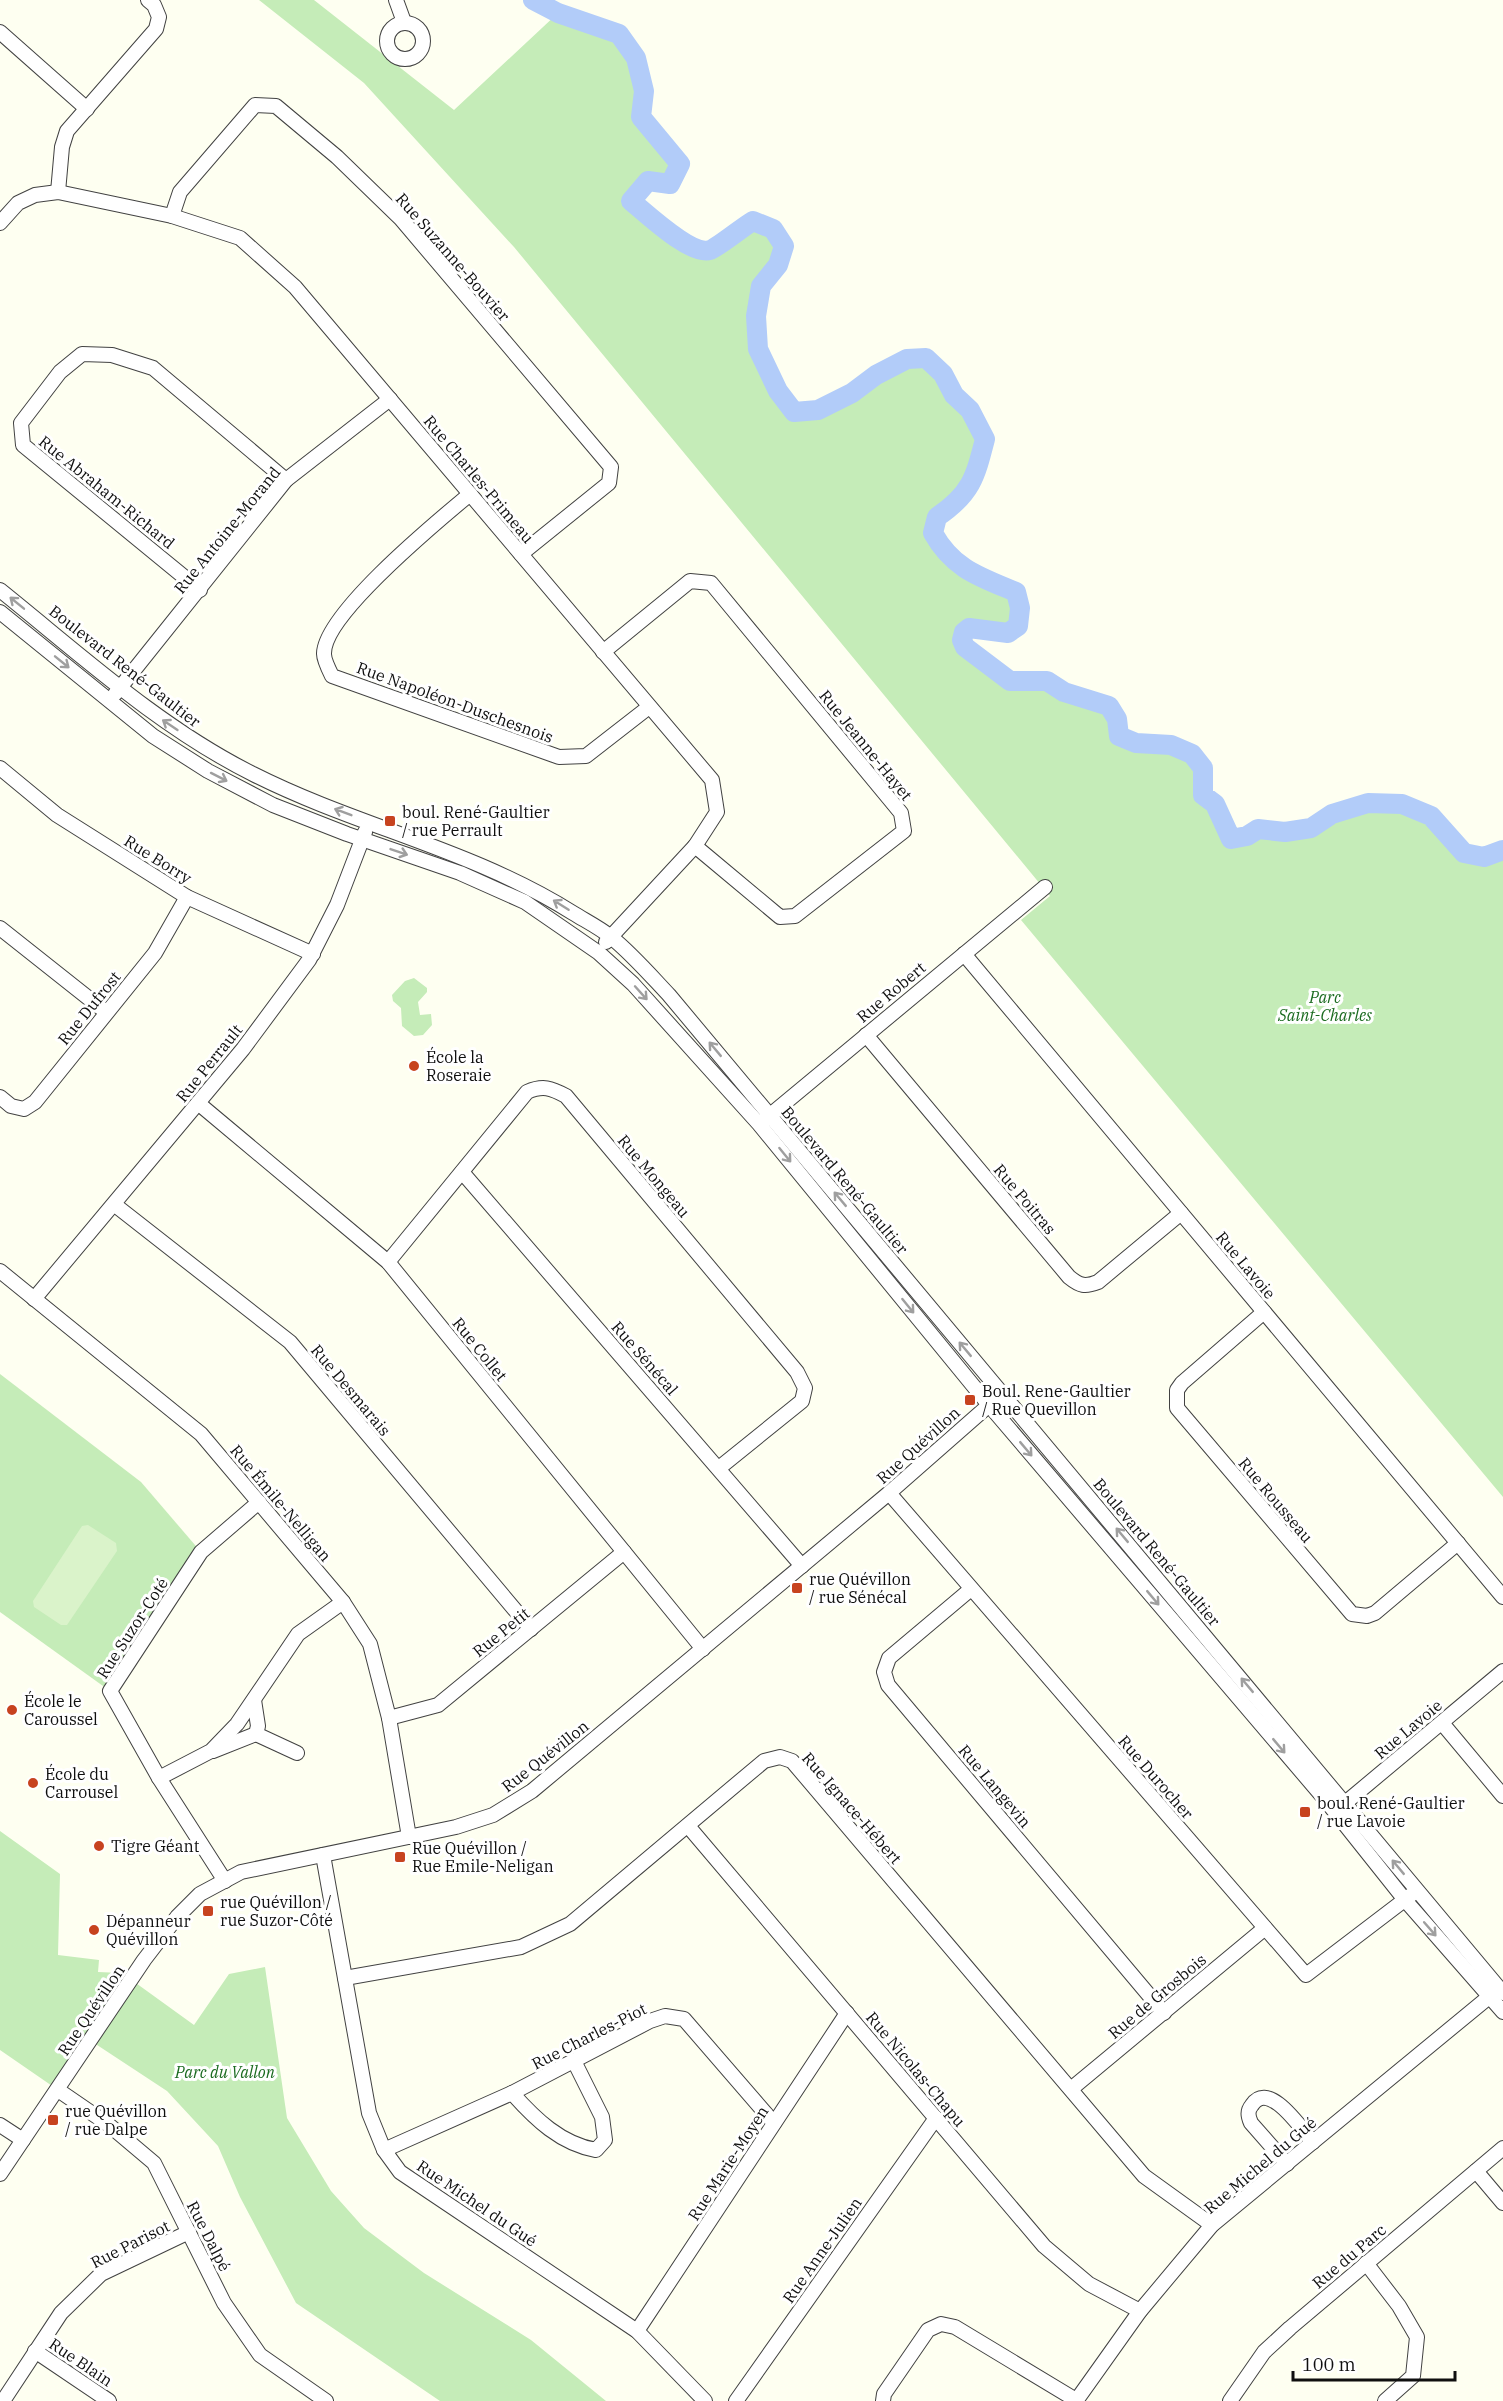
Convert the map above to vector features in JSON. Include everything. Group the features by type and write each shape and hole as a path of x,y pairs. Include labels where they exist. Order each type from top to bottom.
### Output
{"street":[{"path":"58,192 62,147 67,131 156,28 159,17 154,5 148,0"},
{"path":"396,0 404,22"},
{"path":"0,32 87,109"},
{"name":"Rue Suzanne-Bouvier","path":"171,216 180,192 255,105 276,106 337,157 402,219 611,467 609,483 521,554"},
{"name":"Rue Charles-Primeau","path":"0,223 18,203 35,195 58,192 171,216 240,238 295,287 712,780 717,812 694,846 610,936 599,953"},
{"name":"Rue Abraham-Richard","path":"200,590 23,445 21,423 60,372 82,354 112,355 153,368 286,480"},
{"name":"Rue Antoine-Morand","path":"110,702 286,480 390,399"},
{"name":"Rue Napoléon-Duschesnois","path":"470,494 395,558 333,627 324,654 332,676 559,757 586,756 649,707"},
{"name":"Rue Jeanne-Hayet","path":"603,652 690,581 711,583 901,813 904,831 795,916 780,917 694,846"},
{"name":"Boulevard René-Gaultier","path":"0,590 155,714 222,758 285,790 471,860 532,889 610,936 669,995 988,1404 1340,1807 1418,1890 1497,1992 1503,2012"},
{"name":"Boulevard René-Gaultier","path":"0,612 153,736 208,771 273,805 460,873 525,902 599,953 633,984 765,1119 1002,1394 1340,1807 1405,1900 1497,1992"},
{"name":"Rue Borry","path":"0,768 57,815 187,897 313,954"},
{"name":"Rue Perrault","path":"34,1299 243,1049 313,954 338,905 369,822"},
{"name":"Rue Robert","path":"765,1119 1045,887"},
{"name":"Rue Dufrost","path":"0,1097 11,1106 24,1109 35,1102 155,953 187,897"},
{"path":"0,928 106,1012"},
{"name":"Rue Lavoie","path":"964,954 1503,1597"},
{"name":"Rue Poitras","path":"866,1035 1061,1268 1078,1284 1087,1286 1098,1282 1181,1213"},
{"name":"Rue Mongeau","path":"388,1262 527,1092 539,1087 552,1088 566,1096 796,1372 805,1389 802,1401 718,1468"},
{"name":"Rue Collet","path":"198,1103 388,1262 703,1649"},
{"name":"Rue Sénécal","path":"462,1172 802,1566"},
{"name":"Rue Desmarais","path":"115,1204 290,1342 531,1629"},
{"name":"Rue Émile-Nelligan","path":"0,1271 201,1434 343,1602 369,1644 389,1718 409,1837"},
{"name":"Rue Rousseau","path":"1264,1312 1182,1383 1177,1390 1177,1408 1352,1614 1367,1616 1375,1613 1458,1544"},
{"name":"Rue Quévillon","path":"0,2174 144,1960 177,1917 200,1894 241,1872 456,1827 493,1815 532,1791 889,1493 1002,1394"},
{"name":"Rue Durocher","path":"889,1493 1306,1976 1418,1890"},
{"name":"Rue Suzor-Coté","path":"225,1881 159,1778 110,1691 201,1552 259,1502"},
{"name":"Rue Petit","path":"389,1718 438,1705 624,1552"},
{"name":"Rue Langevin","path":"971,1589 889,1658 884,1672 888,1685 1164,2013"},
{"path":"211,1751 237,1724 298,1634 343,1602"},
{"name":"Rue Lavoie","path":"1340,1807 1503,1671"},
{"path":"254,1700 258,1726 256,1734"},
{"path":"1442,1723 1503,1796"},
{"path":"159,1778 211,1751 256,1734 297,1753"},
{"name":"Rue Ignace-Hébert","path":"345,1978 521,1947 570,1924 764,1761 780,1757 792,1761 1144,2176 1212,2225"},
{"name":"Rue Nicolas-Chapu","path":"688,1826 1044,2246 1089,2283 1140,2311"},
{"name":"Rue Michel du Gué","path":"323,1855 369,2113 384,2150 400,2172 637,2331 705,2401"},
{"name":"Rue de Grosbois","path":"1071,2090 1265,1928"},
{"name":"Rue Michel du Gué","path":"1076,2401 1140,2311 1212,2225 1497,1992"},
{"name":"Rue Marie-Moyen","path":"637,2331 847,2013"},
{"name":"Rue Charles-Piot","path":"384,2150 512,2093 650,2021 665,2016 681,2017 774,2123"},
{"path":"512,2093 535,2119 583,2148 596,2150 605,2140 602,2117 575,2062"},
{"name":"Rue Dalpé","path":"58,2090 109,2124 154,2163 224,2303 260,2355 326,2401"},
{"path":"1287,2164 1251,2123 1248,2117 1249,2109 1254,2101 1264,2098 1276,2101 1313,2142"},
{"name":"Rue Anne-Julien","path":"736,2401 936,2118"},
{"path":"0,2125 23,2140"},
{"name":"Rue du Parc","path":"1230,2401 1264,2352 1278,2339 1503,2148"},
{"path":"1476,2171 1503,2203"},
{"name":"Rue Parisot","path":"3,2401 61,2313 101,2274 189,2232"},
{"path":"1366,2263 1399,2306 1417,2337 1413,2376 1385,2401"},
{"path":"883,2401 884,2394 928,2330 941,2324 955,2326 1076,2401"},
{"name":"Rue Blain","path":"35,2351 109,2401"}],"green space":[{"name":"Parc Saint-Charles","path":"259,0 314,0 454,110 558,13 614,31 627,43 637,62 642,84 641,117 680,164 670,184 648,181 632,202 681,241 702,250 710,250 753,221 773,229 784,246 778,265 761,287 756,316 758,349 778,391 794,412 818,410 852,393 876,375 907,359 926,358 943,374 954,395 970,410 985,439 978,464 964,492 957,501 937,517 933,533 949,555 959,564 979,576 1016,592 1019,608 1018,626 1008,633 969,628 964,632 962,640 965,647 1010,681 1047,681 1064,692 1109,706 1117,719 1119,736 1136,743 1171,745 1192,754 1203,768 1203,795 1215,804 1231,839 1247,836 1258,829 1285,832 1311,828 1332,814 1368,803 1402,804 1431,816 1464,853 1484,857 1503,850 1503,1497 1021,920 1050,896 514,247 364,83"},
{"path":"414,978 427,988 427,992 418,1002 420,1015 431,1014 432,1025 423,1035 414,1036 402,1026 401,1008 393,1001 392,995 405,981"},
{"path":"0,1374 141,1482 201,1552 110,1691 0,1612"},
{"path":"88,1525 116,1543 117,1551 67,1625 61,1625 34,1607 33,1601 82,1526"},
{"name":"Parc du Vallon","path":"0,1831 60,1874 58,1955 99,1960 98,1972 122,1973 194,2025 229,1974 265,1967 287,2118 331,2191 364,2228 424,2273 531,2340 606,2401 440,2401 296,2303 240,2197 218,2146 167,2091 91,2041 58,2090 0,2050"}],"waterway":[{"path":"533,0 558,13 619,34 636,58 644,91 641,117 680,164 670,184 648,181 631,201 669,233 692,247 702,250 710,250 753,221 773,229 784,246 778,265 761,286 756,316 758,349 778,391 794,412 818,410 852,393 876,375 907,359 926,358 943,374 954,395 970,410 985,439 978,464 964,492 957,501 937,517 933,533 949,555 959,564 979,576 1016,592 1020,608 1018,626 1008,633 969,628 964,632 962,640 965,647 1010,681 1047,681 1064,692 1109,706 1117,719 1119,736 1136,743 1171,745 1192,754 1203,768 1203,795 1215,804 1231,839 1247,836 1258,829 1285,832 1311,828 1332,814 1368,803 1402,804 1431,816 1464,853 1484,857 1503,850"}],"place":[{"name":"boul. René-Gaultier / rue Perrault","path":"390,821"},
{"name":"École la Roseraie","path":"414,1066"},
{"name":"Boul. Rene-Gaultier / Rue Quevillon","path":"970,1400"},
{"name":"rue Quévillon / rue Sénécal","path":"797,1588"},
{"name":"École le Caroussel","path":"12,1710"},
{"name":"École du Carrousel","path":"33,1783"},
{"name":"boul. René-Gaultier / rue Lavoie","path":"1305,1812"},
{"name":"Tigre Géant","path":"99,1846"},
{"name":"Rue Quévillon / Rue Emile-Neligan","path":"400,1857"},
{"name":"rue Quévillon / rue Suzor-Côté","path":"208,1911"},
{"name":"Dépanneur Quévillon","path":"94,1930"},
{"name":"rue Quévillon / rue Dalpe","path":"53,2120"}]}
